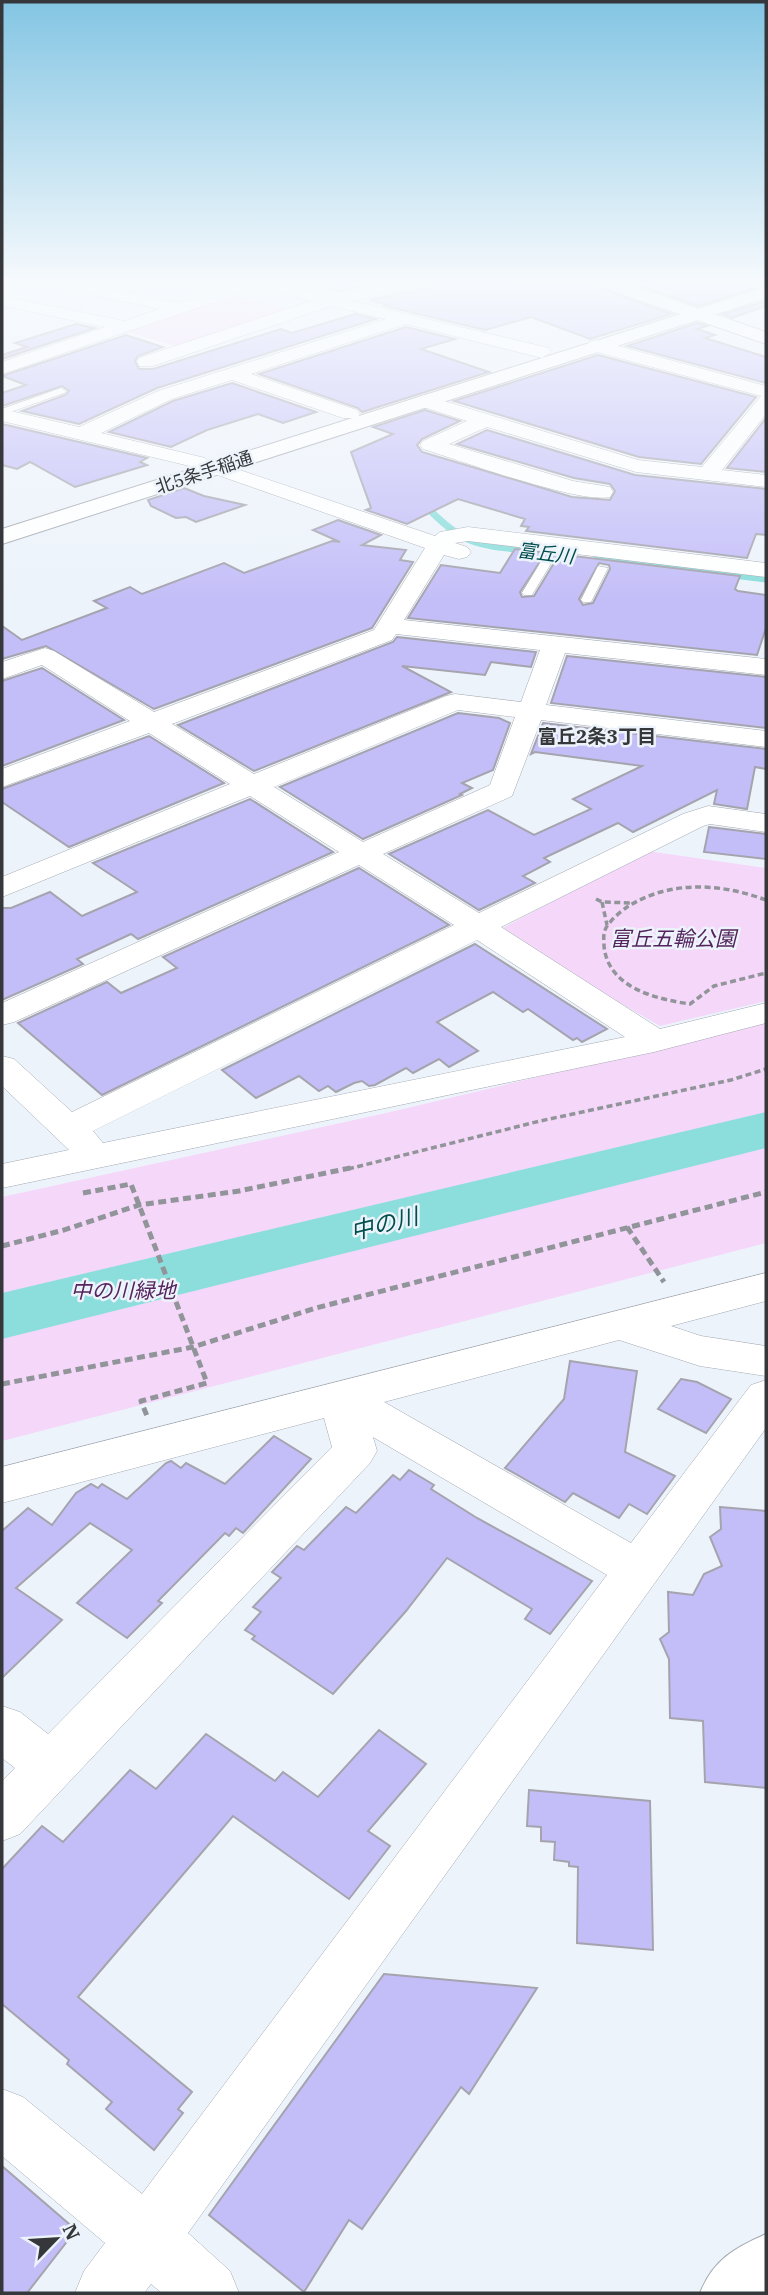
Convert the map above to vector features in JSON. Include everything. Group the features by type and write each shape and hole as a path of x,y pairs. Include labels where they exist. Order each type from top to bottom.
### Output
{"main road":[{"name":"北5条手稲通","path":"2,537 433,387"},
{"name":"北5条手稲通","path":"2,526 467,387"},
{"path":"733,2293 766,2267"}],"street":[{"path":"81,434 165,395 192,387"},
{"path":"271,387 350,414"},
{"path":"748,387 766,392"},
{"path":"424,401 652,469 766,481"},
{"path":"707,475 766,401"},
{"path":"2,414 207,465 452,539 575,556 766,570"},
{"path":"485,420 430,445 570,487 602,492"},
{"path":"575,556 615,459"},
{"path":"452,539 455,551 546,562 575,556 602,568 766,588"},
{"path":"2,779 383,635 452,539"},
{"path":"388,626 766,667"},
{"path":"2,1015 502,790 555,644"},
{"path":"2,671 45,656 573,986 654,1041"},
{"path":"2,888 455,702 766,739"},
{"path":"70,1128 693,820 708,815 766,823"},
{"path":"2,1176 654,1041 766,1013"},
{"path":"2,1067 97,1156"},
{"path":"2,1485 766,1287"},
{"path":"620,1325 700,1351 766,1361"},
{"path":"106,2293 766,1396"},
{"path":"340,1397 638,1570"},
{"path":"2,1817 355,1451 340,1397"},
{"path":"2,1728 51,1766"},
{"path":"2,2118 147,2238 208,2293"}],"lane":[{"path":"2,414 61,391"},
{"path":"528,593 546,562"},
{"path":"587,600 602,568"}],"path":[{"path":"607,925 633,903 668,889 691,886 743,891 766,900"},
{"path":"602,902 607,925 603,952 612,972 629,986 668,1001 690,1004 714,986 766,973"},
{"path":"2,1247 139,1205 239,1191 342,1170 540,1121 731,1080 766,1069"},
{"path":"83,1193 131,1184 206,1383 141,1401 148,1420"},
{"path":"2,1384 193,1347 316,1308 766,1192"},
{"path":"627,1227 682,1309"}],"green space":[{"name":"富丘五輪公園","path":"647,851 766,868 766,1001 660,1026 582,981 503,928"},
{"name":"中の川緑地","path":"766,1023 766,1243 2,1441 2,1197 386,1113"}],"building":[{"path":"20,387 59,387 2,406 2,393"},
{"path":"64,387 160,387 79,424 22,411 65,395 69,391"},
{"path":"219,387 244,387 316,412 283,423 258,414 207,430 171,447 109,432 173,401"},
{"path":"297,387 441,387 362,412 358,408"},
{"path":"498,387 719,387 756,397 701,464 639,457 454,401"},
{"path":"425,410 460,421 422,439 417,445 422,452 572,497 610,500 615,491 610,484 574,478 457,444 487,430 635,475 766,489 766,535 756,534 747,558 526,531 529,527 521,526 525,519 458,499 407,524 366,510 371,508 351,452 393,434 373,427"},
{"path":"766,418 766,472 727,468"},
{"path":"2,424 147,458 140,462 147,465 75,487 30,462 17,469 2,465"},
{"path":"184,488 204,496 245,505 196,522 186,517 176,518 151,506 148,500"},
{"path":"338,520 381,535 362,545 406,550 400,560 413,562 372,628 154,709 46,646 2,659 2,626 22,640 107,608 94,601 130,587 142,594 224,563 244,573 332,541 340,542 313,530"},
{"path":"515,549 740,576 735,589 766,595 766,628 757,655 408,618 441,565 500,573","holes":["543,557 553,559 554,563 534,596 522,597 520,592","599,563 609,565 610,569 593,603 583,605 579,599"]},
{"path":"397,637 536,652 531,667 491,662 485,675 402,666 451,692 254,771 178,725 393,642"},
{"path":"567,656 766,677 766,728 551,703"},
{"path":"42,668 124,720 2,766 2,681"},
{"path":"458,713 499,718 510,723 493,770 462,783 472,788 460,794 462,795 363,839 280,787"},
{"path":"543,723 766,749 766,769 755,767 747,809 714,804 717,790 633,832 618,823 544,858 550,862 523,876 535,883 479,910 389,854 488,810 534,835 591,809 573,799 642,766 535,752 531,754"},
{"path":"149,736 224,783 69,847 2,802 2,789"},
{"path":"250,799 333,852 138,939 131,934 77,959 83,964 2,1000 2,908 11,908 50,892 82,916 137,892 93,863"},
{"path":"709,827 766,834 766,859 704,852"},
{"path":"359,868 449,925 102,1095 18,1023 107,982 121,993 177,968 163,957"},
{"path":"475,944 607,1029 582,1042 577,1038 573,1040 528,1009 523,1012 493,992 437,1022 478,1051 449,1067 439,1059 413,1073 406,1068 375,1085 369,1086 362,1081 336,1092 328,1086 319,1091 299,1076 256,1098 222,1070"},
{"path":"570,1361 637,1371 625,1452 675,1476 647,1514 629,1504 619,1518 573,1493 565,1502 505,1468 564,1399"},
{"path":"681,1379 697,1382 731,1399 706,1433 658,1409"},
{"path":"274,1436 311,1459 243,1533 236,1528 229,1536 225,1533 158,1601 162,1603 127,1638 77,1603 132,1550 90,1523 16,1588 62,1620 2,1678 2,1531 28,1508 52,1525 76,1493 91,1484 98,1488 102,1484 127,1499 171,1461 181,1468 186,1463 225,1484"},
{"path":"409,1470 434,1485 431,1489 477,1518 592,1581 550,1634 525,1619 532,1609 447,1558 406,1611 333,1694 252,1639 255,1636 245,1630 261,1612 253,1607 281,1578 272,1572 297,1546 304,1550 346,1507 356,1513 393,1475 400,1480"},
{"path":"720,1507 766,1511 766,1788 705,1782 703,1721 670,1718 669,1659 660,1639 669,1632 668,1592 693,1595 704,1574 722,1566 710,1537 721,1529"},
{"path":"379,1730 426,1764 368,1831 390,1846 349,1899 233,1816 78,1997 192,2092 178,2109 183,2113 154,2150 106,2109 112,2102 67,2064 69,2060 2,2004 2,1869 42,1826 63,1842 130,1770 156,1789 206,1734 275,1781 283,1772 318,1797"},
{"path":"529,1790 650,1801 653,1950 577,1943 578,1867 569,1866 569,1862 554,1860 555,1842 541,1841 541,1827 527,1826"},
{"path":"384,1974 537,1988 469,2094 461,2087 362,2229 349,2220 304,2292 209,2215"},
{"path":"2,2166 76,2230 27,2293 2,2293"}],"waterway":[{"path":"424,504 448,527 469,540 526,550"},
{"name":"富丘川","path":"597,559 766,579"},
{"name":"中の川","path":"2,1316 766,1130"}],"district":[{"name":"富丘2条3丁目","path":"597,736"}]}
